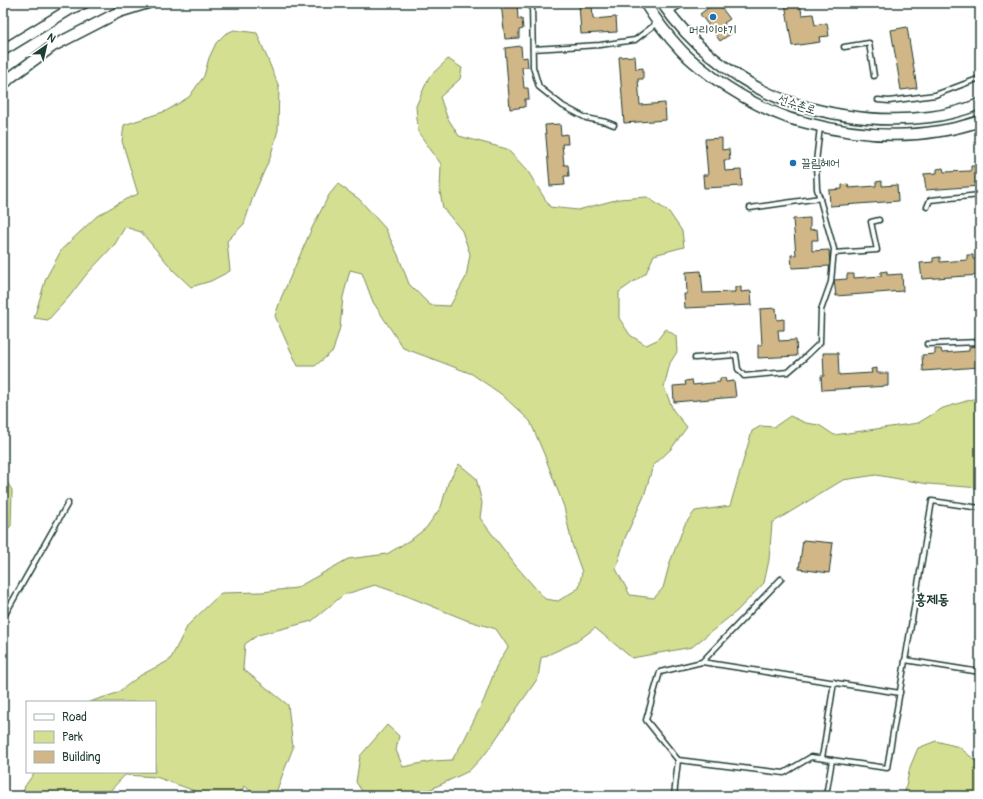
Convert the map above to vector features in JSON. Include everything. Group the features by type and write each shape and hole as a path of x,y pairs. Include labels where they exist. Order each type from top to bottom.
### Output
{"street":[{"path":"3,50 72,8 84,3"},
{"path":"3,85 11,77 53,46 119,12 148,3"},
{"name":"선수촌로","path":"645,3 680,49 701,68 726,86 758,105 787,117 820,126 858,133 898,135 933,132 966,126 980,120"},
{"name":"선수촌로","path":"662,3 672,17 691,38 711,56 735,73 765,91 792,102 823,111 860,118 897,119 931,117 980,104"},
{"path":"658,22 669,13"},
{"path":"820,126 823,111"}],"lane":[{"path":"532,3 533,67 539,87 563,106 586,118 596,119 614,125"},
{"path":"669,13 684,3"},
{"path":"533,48 600,45 635,40 658,22"},
{"path":"844,47 869,43 874,76"},
{"path":"878,100 889,101 935,94 980,78"},
{"path":"695,358 736,355 738,369 744,376 788,372 820,343 821,310 831,282 834,249 817,189 816,162 820,126"},
{"path":"927,207 930,200 980,195"},
{"path":"750,208 820,198"},
{"path":"834,253 877,250 871,222 879,220"},
{"path":"927,344 980,342"},
{"path":"900,693 702,662 660,672 646,720 678,760 784,772 811,756 887,768 900,693 932,500 980,508"},
{"path":"3,618 68,503"},
{"path":"702,662 781,579"},
{"path":"905,660 980,672"},
{"path":"822,758 834,682"},
{"path":"674,796 678,760"},
{"path":"826,796 832,760"}],"green space":[{"path":"234,30 257,33 279,87 278,130 270,158 254,194 244,224 227,241 230,271 211,281 191,287 174,271 141,232 125,227 115,244 86,275 69,297 48,320 34,318 46,278 62,249 97,216 126,199 138,194 122,141 124,125 166,111 189,97 204,76 209,58 216,43 225,34"},
{"path":"448,59 462,68 460,79 440,97 447,117 459,136 507,149 527,170 550,207 578,210 619,199 647,197 669,212 682,231 684,247 654,255 646,273 619,292 619,318 630,335 646,345 657,340 666,329 676,336 677,352 670,363 664,387 673,410 687,427 671,449 653,466 644,496 625,538 616,569 630,595 654,598 663,588 670,562 685,524 695,511 730,506 752,431 761,426 774,427 790,416 806,423 819,425 834,435 918,423 943,408 980,397 980,488 928,484 876,475 843,480 772,523 769,560 764,583 737,611 692,647 632,658 595,628 576,642 541,658 538,678 486,753 469,771 429,790 397,796 365,796 356,782 360,756 387,725 399,736 396,750 403,767 432,761 452,760 484,700 496,667 508,647 496,629 466,620 407,596 375,585 343,595 312,621 258,635 245,644 243,669 288,705 293,748 275,796 254,796 254,793 244,786 240,796 209,796 156,777 125,775 108,793 109,796 22,796 25,786 34,773 156,773 156,701 92,701 117,693 141,675 170,660 188,625 221,593 262,592 296,588 348,559 387,554 412,539 426,528 441,507 448,483 459,464 476,478 482,503 480,518 516,566 545,599 558,601 579,588 582,572 572,544 564,507 544,454 530,421 501,394 472,374 403,348 373,302 362,273 350,270 343,297 340,327 333,351 315,366 298,366 275,316 281,298 312,228 329,195 338,184 359,199 385,228 398,255 409,284 430,305 450,306 466,277 470,254 462,231 443,208 440,192 441,164 418,132 416,106 429,77"},
{"path":"3,476 12,490 11,526 3,532"},
{"path":"936,741 959,747 976,761 980,768 980,796 904,796 910,767 918,748"}],"building":[{"path":"501,3 517,3 518,19 522,19 523,29 519,30 519,38 505,39"},
{"path":"579,3 592,3 593,19 616,17 617,32 581,34"},
{"path":"715,3 718,3 730,19 724,23 732,33 720,41 700,14"},
{"path":"785,3 800,3 802,15 813,14 815,25 827,23 829,36 819,37 820,42 792,46"},
{"path":"907,27 917,88 901,90 891,30"},
{"path":"521,46 522,58 527,57 528,67 522,67 524,88 528,88 529,99 525,99 525,107 510,109 505,48"},
{"path":"635,56 636,69 643,68 643,79 638,79 640,105 665,103 666,120 624,123 619,57"},
{"path":"560,124 561,135 567,134 568,144 562,144 564,165 568,165 569,176 564,176 565,185 550,186 545,125"},
{"path":"722,138 722,150 729,149 730,160 724,160 725,171 741,170 742,186 704,188 703,175 708,175 705,139"},
{"path":"971,166 977,166 977,170 980,170 980,186 926,190 924,174 937,173 937,169 943,168 944,172 971,171"},
{"path":"882,181 882,186 897,185 898,201 830,206 829,190 842,189 842,185 848,184 849,188 876,186 876,182"},
{"path":"810,218 810,230 817,229 818,240 812,240 812,251 829,250 830,266 792,268 791,255 796,255 793,219"},
{"path":"967,255 973,255 973,259 980,259 980,275 922,279 920,263 933,262 933,258 940,257 940,262 967,260"},
{"path":"701,271 703,293 735,292 735,287 741,287 741,292 751,291 752,305 685,308 684,294 687,294 686,272"},
{"path":"887,271 887,275 902,274 903,291 836,296 834,280 847,279 847,274 854,274 854,278 881,276 881,272"},
{"path":"776,308 777,320 784,319 784,330 778,330 779,341 796,340 797,356 758,358 758,345 762,345 760,309"},
{"path":"975,346 975,351 980,350 980,367 923,371 922,355 935,354 935,349 941,349 942,353 969,351 969,347"},
{"path":"823,353 838,353 839,375 872,373 871,369 877,368 877,373 888,373 888,386 822,390 821,376 824,376"},
{"path":"720,378 725,378 726,382 734,381 736,397 674,402 673,386 686,385 685,381 692,380 693,385 720,382"},
{"path":"803,540 833,543 829,573 799,569"}],"place":[{"name":"머리이야기","path":"713,17"},
{"name":"끌림헤어","path":"793,163"}],"district":[{"name":"홍제동","path":"932,599"}]}
